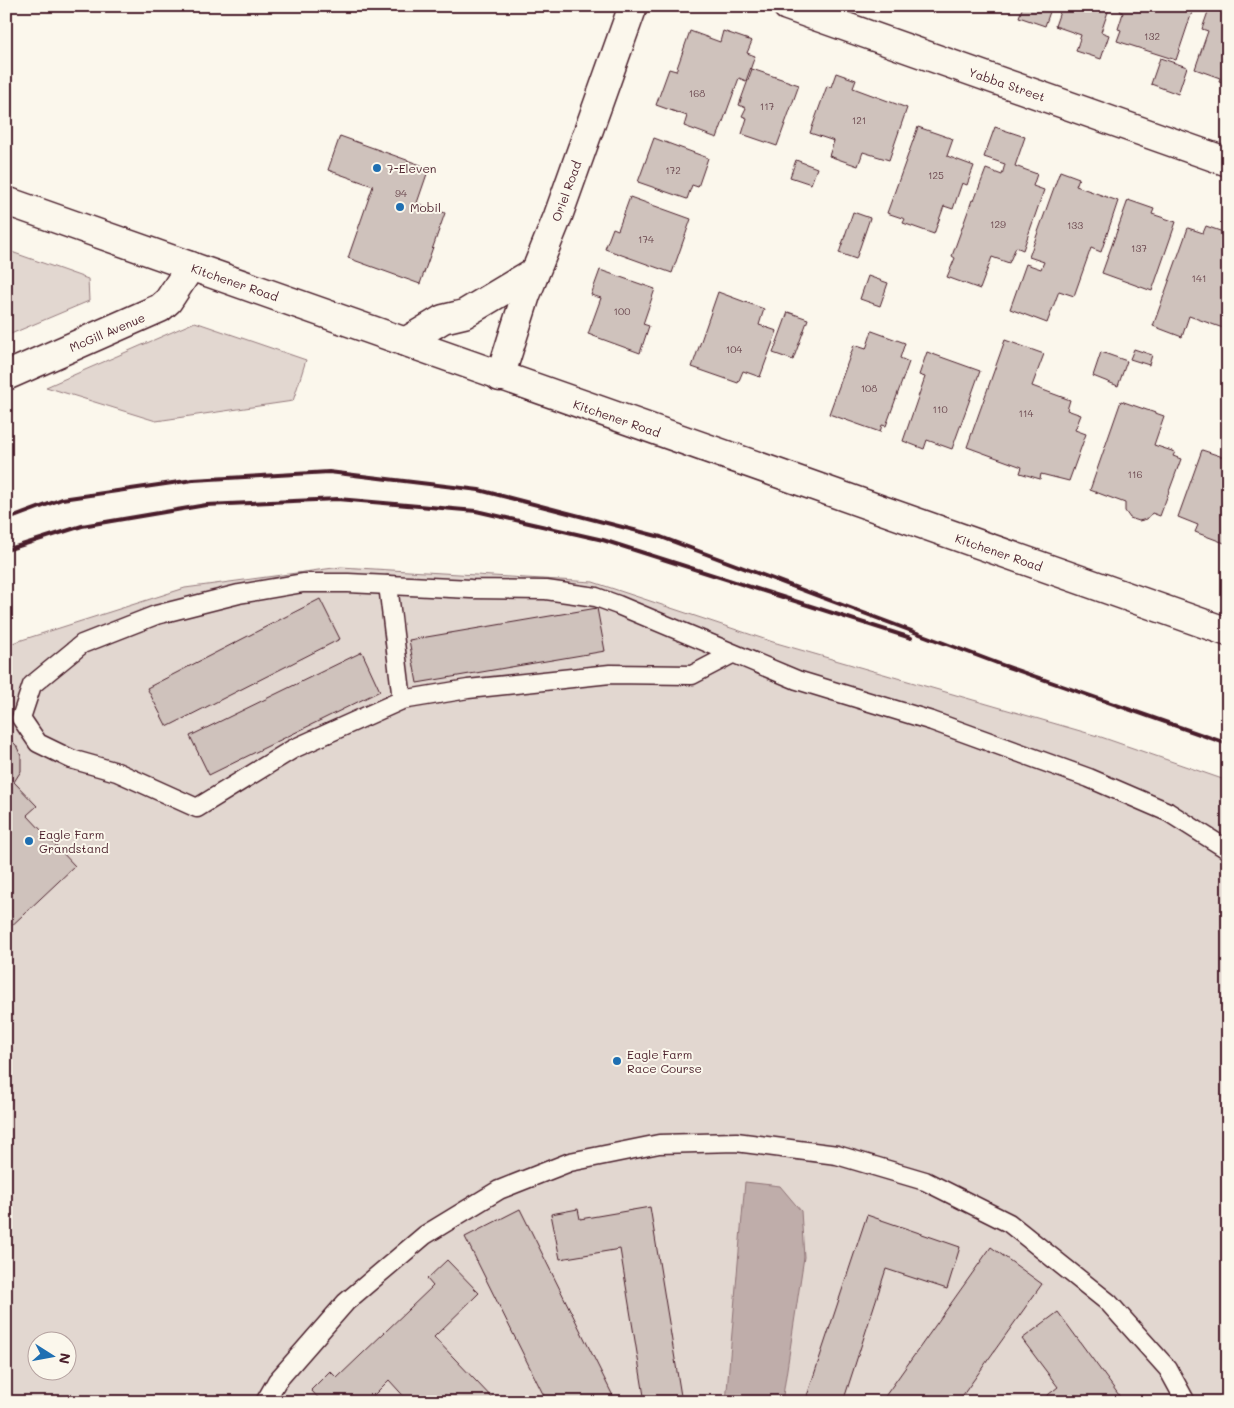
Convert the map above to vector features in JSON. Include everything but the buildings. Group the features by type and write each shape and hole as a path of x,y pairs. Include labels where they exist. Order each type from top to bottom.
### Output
{"main road":[{"name":"Oriel Road","path":"500,377 534,272 558,216 633,6"},
{"name":"Yabba Street","path":"787,6 1228,162"},
{"name":"Kitchener Road","path":"6,201 500,377 1228,632"},
{"name":"McGill Avenue","path":"6,376 160,308 168,301 191,266"},
{"path":"405,342 443,319 464,314 534,272"}],"lane":[{"path":"732,654 692,675 610,674 468,689 402,700 293,749 197,808 117,772 72,759 38,743 20,718 32,685 82,644 156,615 239,594 304,584 546,590 596,597 797,680 932,721 1089,778 1168,812 1228,850"},
{"path":"388,586 402,700"},
{"path":"265,1402 277,1381 346,1302 425,1235 499,1190 570,1162 641,1147 659,1144 736,1142 837,1155 925,1181 1010,1223 1109,1303 1168,1369 1186,1402"}],"shaded area":[{"path":"6,250 88,279 89,301 6,336"},
{"path":"195,322 306,360 293,401 156,421 46,387"},
{"name":"Eagle Farm Race Course","path":"341,567 593,582 773,642 1101,737 1228,781 1228,1402 6,1402 6,645 185,588"},
{"path":"745,1182 780,1186 801,1211 804,1257 782,1402 726,1402"}],"railway":[{"path":"6,520 62,499 193,480 329,472 479,490 661,537 1005,666 1228,744"},
{"path":"6,550 82,526 206,505 338,499 476,511 603,540 911,638"}],"place":[{"name":"7-Eleven","path":"377,168"},
{"name":"Mobil","path":"400,207"},
{"name":"Eagle Farm Grandstand","path":"29,841"},
{"name":"Eagle Farm Race Course","path":"617,1061"}]}
